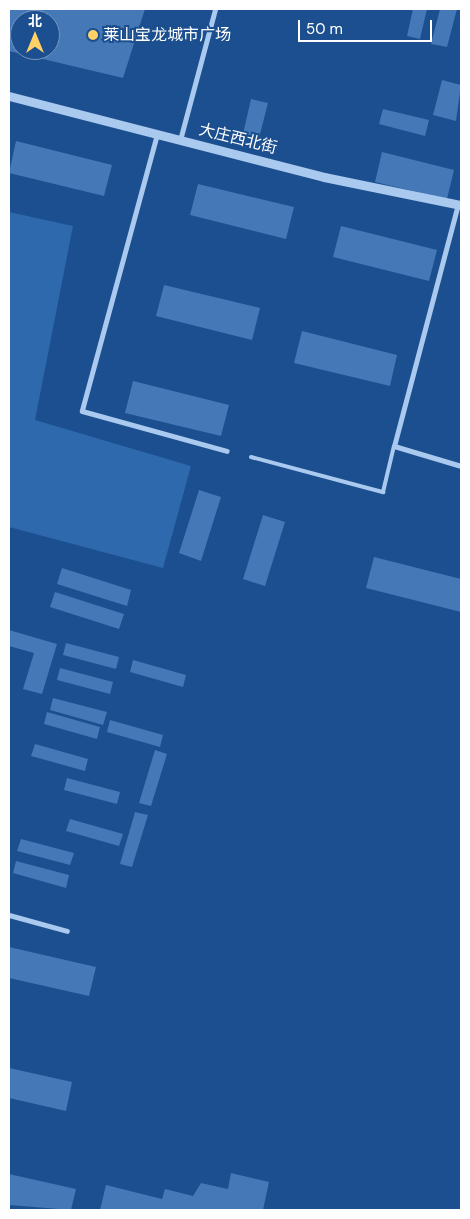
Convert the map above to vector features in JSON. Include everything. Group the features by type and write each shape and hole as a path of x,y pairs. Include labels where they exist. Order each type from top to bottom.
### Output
{"street":[{"path":"180,140 215,9"},
{"name":"大庄西北街","path":"9,96 324,177 460,204"},
{"path":"157,134 82,411 227,451"},
{"path":"460,204 394,446 461,466"},
{"path":"9,916 67,931"}],"lane":[{"path":"251,457 383,492 394,446"}],"shaded area":[{"path":"9,212 73,226 35,420 191,466 163,568 9,527"}],"building":[{"name":"莱山宝龙城市广场","path":"9,9 145,9 123,78 47,60 60,60 60,10 10,10 10,51"},
{"path":"413,9 427,9 420,39 407,36"},
{"path":"440,9 457,9 447,47 431,44"},
{"path":"442,80 461,85 456,121 433,115"},
{"path":"251,99 268,103 259,138 243,134"},
{"path":"383,109 429,120 425,136 379,124"},
{"path":"16,141 112,165 104,196 9,173"},
{"path":"382,152 454,170 447,199 375,182"},
{"path":"198,184 294,207 286,239 190,215"},
{"path":"341,226 437,250 429,281 333,257"},
{"path":"164,285 260,308 252,340 156,316"},
{"path":"302,331 397,355 390,386 294,363"},
{"path":"133,381 229,405 221,436 125,413"},
{"path":"199,490 221,497 201,561 179,553"},
{"path":"263,515 285,522 265,586 243,579"},
{"path":"374,557 461,579 461,612 366,588"},
{"path":"62,568 131,590 127,606 57,584"},
{"path":"55,592 124,614 119,629 50,607"},
{"path":"9,630 57,644 42,694 23,689 34,653 9,646"},
{"path":"66,643 119,657 116,669 63,655"},
{"path":"133,660 186,675 183,687 130,672"},
{"path":"60,668 113,682 110,694 57,680"},
{"path":"53,698 107,712 103,725 50,710"},
{"path":"47,712 100,727 97,739 44,724"},
{"path":"110,720 163,735 160,747 107,732"},
{"path":"35,744 88,759 85,771 31,756"},
{"path":"155,750 167,754 151,806 139,803"},
{"path":"67,778 120,792 117,804 64,790"},
{"path":"135,812 148,815 132,867 120,864"},
{"path":"70,819 123,834 119,846 66,831"},
{"path":"21,839 74,853 70,865 17,851"},
{"path":"16,861 69,875 66,888 13,873"},
{"path":"9,947 96,967 89,996 9,978"},
{"path":"9,1068 72,1082 66,1111 9,1098"},
{"path":"231,1173 269,1182 263,1210 100,1210 106,1185 162,1199 165,1189 193,1196 201,1183 228,1189"},
{"path":"9,1174 76,1189 71,1210 9,1205"}],"place":[{"name":"莱山宝龙城市广场","path":"93,35"}]}
